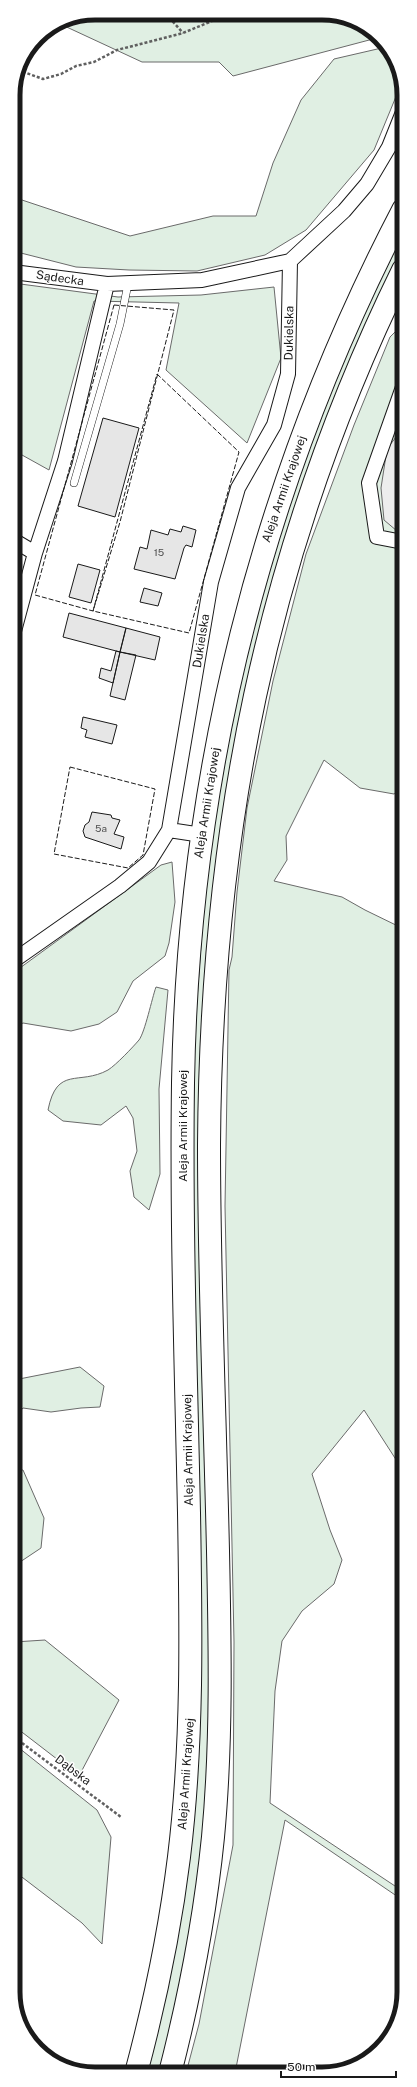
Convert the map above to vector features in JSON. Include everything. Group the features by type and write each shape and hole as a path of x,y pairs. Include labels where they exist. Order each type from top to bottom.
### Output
{"main road":[{"name":"Aleja Armii Krajowej","path":"138,2067 152,2012 171,1916 181,1839 188,1751 191,1594 184,1252 184,1081 188,968 202,835 218,732 249,602 274,517 308,420 332,360 372,272 397,222"},
{"path":"171,2067 193,1974 202,1922 213,1839 217,1776 219,1619 209,1147 215,974 227,852 239,772 255,690 276,603 308,499 342,408 397,283"}],"street":[{"path":"20,609 35,553 65,461 107,284 202,280 290,260 344,211 367,184 389,147 397,127"},
{"name":"Dukielska","path":"20,956 120,886 149,862 169,830 210,582 238,488 274,425 288,374 290,260"},
{"name":"Sądecka","path":"20,273 107,284"},
{"path":"397,404 369,483 377,537 397,541"},
{"path":"20,544 35,553"},
{"path":"169,830 202,835"}],"lane":[{"path":"74,483 120,324 128,284"}],"path":[{"path":"171,20 183,33"},
{"path":"24,72 43,79 61,74 76,66 94,62 117,50 183,33 212,20"},
{"name":"Dąbska","path":"20,1741 121,1817"}],"green space":[{"path":"95,20 322,20 336,21 350,26 359,30 371,39 233,76 219,62 142,62 66,27 81,21"},
{"path":"380,48 393,71 397,94 374,150 306,230 265,255 197,271 129,270 76,267 20,253 20,199 130,236 213,216 256,216 273,163 301,100 334,59"},
{"path":"397,242 397,266 337,399 223,821 210,1702 206,1805 193,1921 162,2067 147,2067 179,1917 195,1026 207,864 240,676 283,519 341,364"},
{"path":"20,284 118,297 201,295 274,287 281,358 247,443 166,370 179,303 94,301 49,470 20,454"},
{"path":"397,330 397,792 394,794 360,788 324,760 286,836 287,860 274,881 342,897 397,926 397,1461 364,1410 312,1474 330,1530 342,1560 334,1584 302,1611 282,1641 275,1691 270,1803 397,1887 397,1896 285,1820 236,2067 188,2067 199,2024 233,1845 234,1642 225,1206 229,970 232,957 237,892 247,808 273,681 306,554 354,425 390,337"},
{"path":"172,862 175,902 169,943 165,956 133,981 117,1012 99,1024 71,1031 23,1023 20,1024 20,968 161,865"},
{"path":"156,987 168,990 159,1089 160,1174 149,1210 134,1197 130,1171 137,1151 133,1118 126,1106 101,1125 63,1121 48,1110 52,1096 57,1087 63,1082 70,1079 88,1077 108,1070 139,1040 146,1023"},
{"path":"80,1367 104,1386 100,1407 51,1412 23,1408 20,1411 20,1379"},
{"path":"20,1470 23,1470 44,1518 41,1548 20,1562"},
{"path":"45,1640 119,1700 79,1776 20,1731 20,1642"},
{"path":"20,1749 97,1810 111,1837 102,1944 82,1923 20,1876"}],"shaded area":[{"path":"396,437 397,531 384,520 381,488 387,449"}],"building":[{"path":"103,418 139,428 115,517 78,506"},
{"path":"183,526 196,530 192,547 186,545 184,548 175,579 134,569 140,547 147,549 151,530 168,535 170,529 181,532"},
{"path":"78,564 100,570 91,603 69,597"},
{"path":"144,588 162,593 158,606 140,602"},
{"path":"69,613 126,628 120,652 63,637"},
{"path":"126,628 160,637 155,660 120,652"},
{"path":"116,651 120,652 113,683 99,678 101,668 111,671"},
{"path":"120,652 136,655 125,700 110,696"},
{"path":"83,717 117,725 112,744 85,737 87,730 81,728"},
{"path":"92,812 111,815 112,818 120,820 114,834 124,837 121,849 85,837 83,831 85,825 89,822"}],"fence":[{"path":"114,305 174,310 120,522 93,611 35,595 114,305"},
{"path":"157,374 239,452 189,633 93,611 157,374"},
{"path":"70,767 155,789 143,855 128,868 54,854 70,767"}]}
